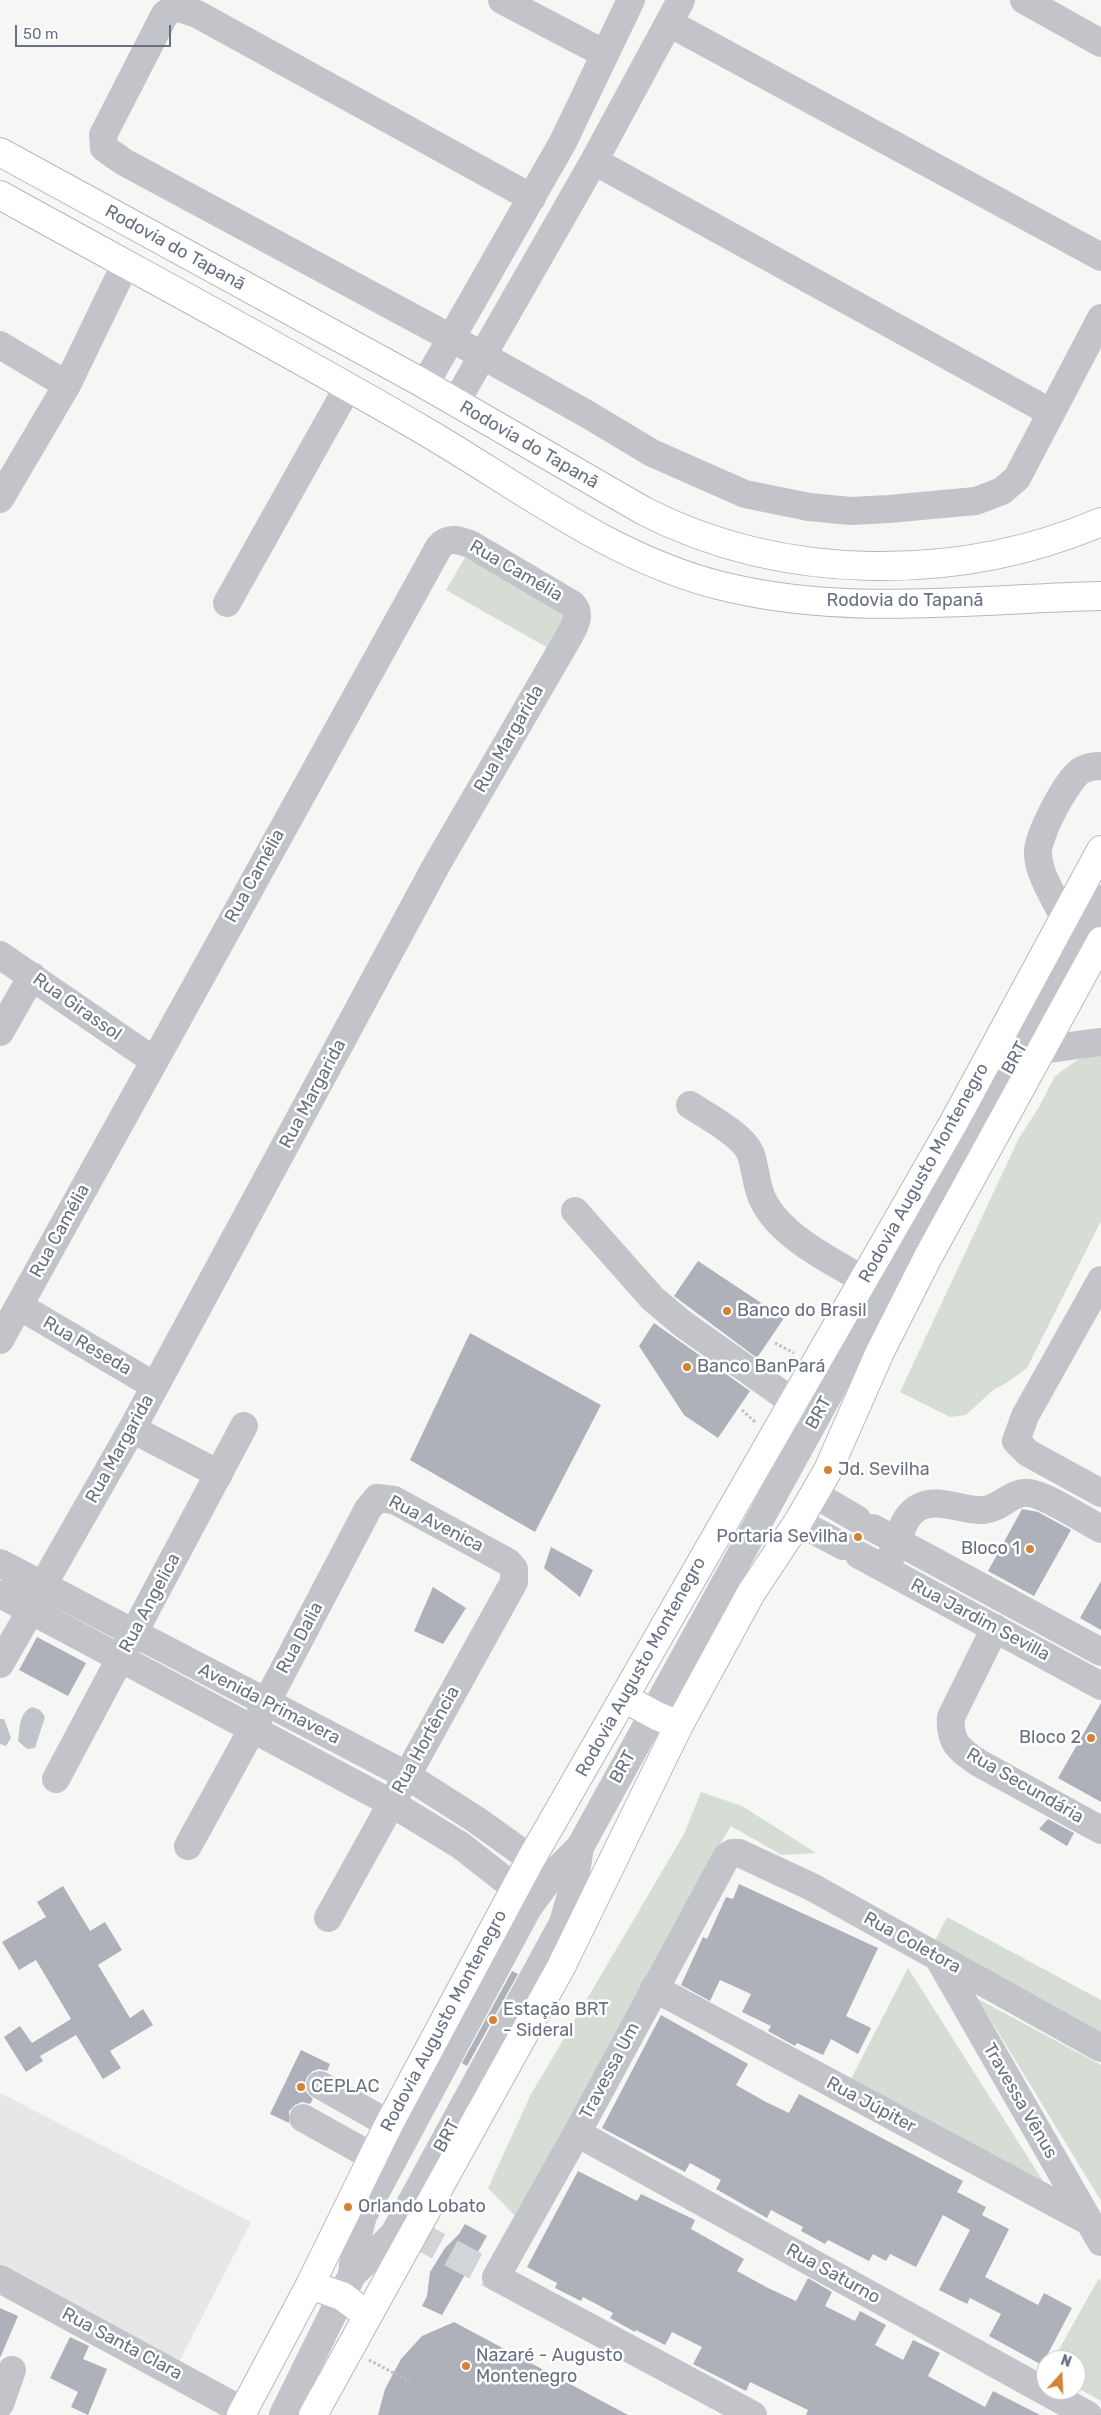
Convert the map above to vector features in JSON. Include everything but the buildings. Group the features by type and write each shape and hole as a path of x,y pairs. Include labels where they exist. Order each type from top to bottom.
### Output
{"main road":[{"name":"Rodovia do Tapanã","path":"0,152 424,384 588,481 677,528 707,540 765,554 856,566 924,565 1003,554 1097,530"},
{"name":"Rodovia do Tapanã","path":"0,195 348,387 620,548 650,563 720,586 766,596 828,604 924,605 1100,595"},
{"name":"Rodovia Augusto Montenegro","path":"242,2413 310,2285 389,2124 515,1888 766,1446 954,1122 1101,850"},
{"path":"313,2415 561,1967 679,1725 751,1592 798,1522 828,1470 880,1352 928,1257 1101,942"},
{"path":"624,1698 653,1714 679,1725"},
{"path":"310,2285 347,2286 367,2315"}],"street":[{"path":"502,0 605,54"},
{"path":"424,384 563,142 631,0"},
{"path":"1024,0 1101,43"},
{"path":"532,198 197,14 176,7 166,14 106,126 102,141 104,148 124,162 482,355 674,464 744,494 809,507 851,511 976,501 992,496 1010,486 1017,478 1101,318"},
{"path":"456,402 594,161 675,12 1101,257"},
{"path":"594,161 1050,412"},
{"path":"0,499 67,385 125,265"},
{"path":"0,345 67,385"},
{"path":"227,603 348,387"},
{"name":"Rua Camélia","path":"0,1340 153,1060 435,553 443,542 458,540 472,544 572,604"},
{"name":"Rua Margarida","path":"43,1585 132,1429 437,864 567,640 578,616 577,608 572,604"},
{"path":"1064,918 1039,866 1037,851 1043,832 1071,779 1082,770 1101,766"},
{"name":"BRT","path":"347,2286 355,2246 368,2207 528,1908 553,1874 580,1847 1101,899"},
{"name":"Rua Girassol","path":"0,956 153,1060"},
{"path":"0,1032 32,976"},
{"path":"1040,1050 1101,1042"},
{"path":"690,1104 738,1138 751,1154 763,1200 780,1223 817,1253 864,1280"},
{"path":"575,1211 652,1299 683,1324 793,1402"},
{"path":"1101,1280 1025,1416 1016,1441 1028,1454 1101,1493"},
{"name":"Rua Reseda","path":"19,1306 155,1386"},
{"name":"Rua Angelica","path":"56,1779 244,1426"},
{"path":"132,1429 219,1474"},
{"path":"860,1555 888,1562 896,1549 876,1529 924,1505 937,1504 982,1510 1002,1504 1016,1494 1029,1493 1101,1529"},
{"name":"Rua Jardim Sevilla","path":"814,1494 1101,1652"},
{"name":"Rua Avenica","path":"368,1509 377,1498 394,1500 508,1562"},
{"name":"Rua Dalia","path":"188,1846 253,1728 368,1509"},
{"name":"Rua Jardim Sevilla","path":"798,1522 1101,1686"},
{"name":"Rua Hortência","path":"328,1918 514,1582 514,1569 508,1562"},
{"name":"Avenida Primavera","path":"0,1563 406,1775 475,1818 531,1859"},
{"name":"Avenida Primavera","path":"0,1594 391,1803 460,1845 515,1888"},
{"path":"0,1664 30,1610"},
{"name":"Rua Secundária","path":"995,1628 951,1717 950,1731 956,1744 965,1754 979,1763 1101,1830"},
{"name":"BRT","path":"282,2415 347,2286 394,2234 563,1923 574,1885 580,1847"},
{"name":"Rua Coletora","path":"722,1864 732,1853 740,1853 759,1861 812,1887 1101,2048"},
{"name":"Travessa Um","path":"722,1864 577,2133 496,2277 753,2415"},
{"name":"Travessa Vênus","path":"939,1959 1094,2232"},
{"name":"Rua Júpiter","path":"654,1988 1094,2232"},
{"path":"320,2086 389,2124"},
{"path":"303,2118 373,2157"},
{"name":"Rua Saturno","path":"577,2133 1088,2415"},
{"name":"Rua Santa Clara","path":"0,2279 242,2413"},
{"path":"0,2404 12,2370"}],"path":[{"path":"350,2350 411,2382"}],"shaded area":[{"path":"467,554 576,616 555,652 446,590"},
{"path":"1101,1043 1101,1221 1027,1368 993,1390 966,1415 950,1417 900,1392 1019,1138 1039,1107 1055,1076"},
{"path":"32,1707 40,1710 45,1717 35,1748 27,1749 18,1741 22,1717"},
{"path":"0,1719 4,1719 11,1738 6,1746 0,1744"},
{"path":"701,1792 742,1806 816,1853 782,1855 731,1826 703,1872 669,1941 515,2216 488,2188 530,2096 684,1834"},
{"path":"947,1917 1101,2000 1101,2034 934,1943"},
{"path":"908,1968 1043,2181 849,2083"},
{"path":"978,1999 1101,2065 1101,2201"},
{"path":"0,2093 251,2222 179,2362 0,2267"},
{"path":"1099,2278 1101,2281 1101,2401 1086,2393 1086,2350 1059,2350"}],"tunnel":[{"path":"414,2233 496,2277"}],"place":[{"name":"Banco do Brasil","path":"727,1311"},
{"name":"Banco BanPará","path":"687,1367"},
{"name":"Jd. Sevilha","path":"828,1470"},
{"name":"Portaria Sevilha","path":"858,1537"},
{"name":"Bloco 1","path":"1030,1549"},
{"name":"Bloco 2","path":"1091,1738"},
{"name":"Estação BRT - Sideral","path":"493,2020"},
{"name":"CEPLAC","path":"301,2087"},
{"name":"Orlando Lobato","path":"348,2207"},
{"name":"Nazaré - Augusto Montenegro","path":"466,2366"}]}
